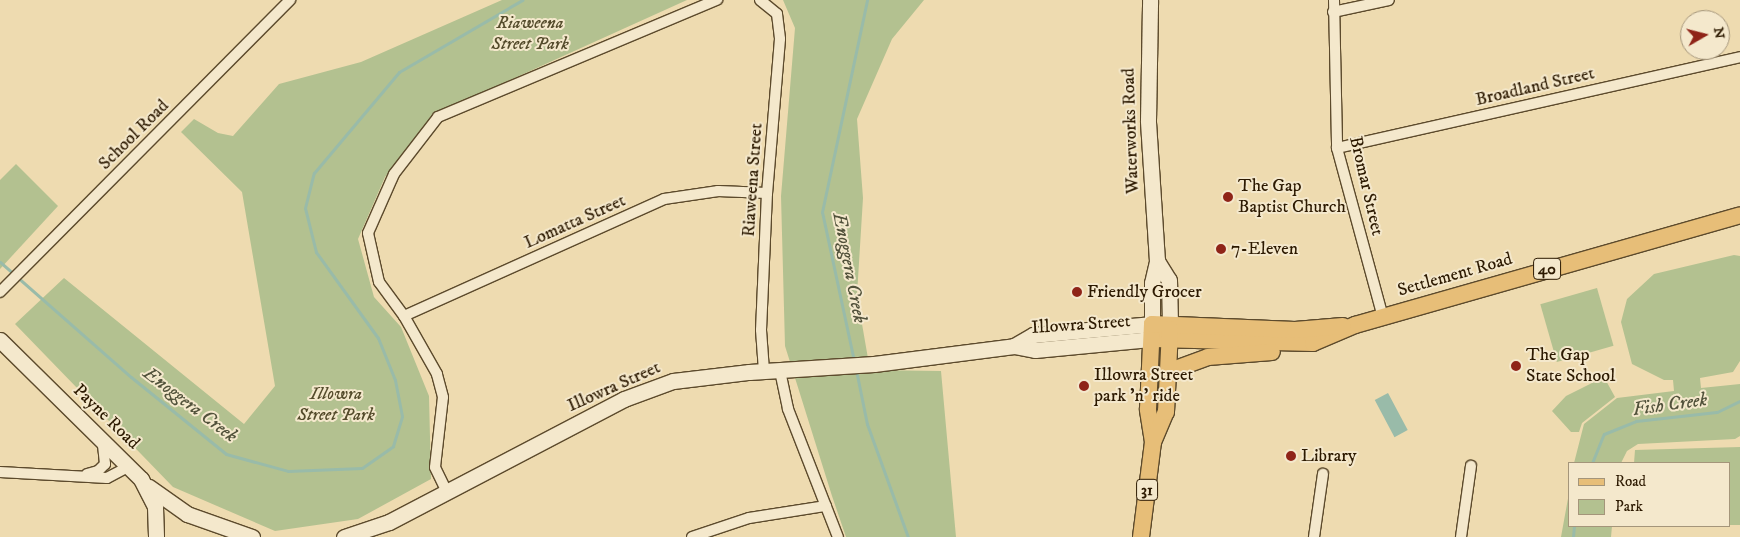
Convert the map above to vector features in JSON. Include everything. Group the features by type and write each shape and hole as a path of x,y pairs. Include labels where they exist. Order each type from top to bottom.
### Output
{"main road":[{"name":"Settlement Road","path":"1170,331 1313,343 1355,325 1740,215"},
{"name":"Settlement Road","path":"1152,331 1295,330 1355,325"},
{"name":"Waterworks Road","path":"1141,537 1153,442 1148,409 1152,331"},
{"name":"Waterworks Road","path":"1153,442 1166,412 1170,371 1170,331"},
{"path":"1170,371 1208,357 1264,353 1313,343"}],"street":[{"name":"School Road","path":"1,291 290,0"},
{"path":"446,490 434,461 442,415 440,384 431,361 404,316 379,282 368,233 394,174 438,117 717,0"},
{"name":"Riaweena Street","path":"760,0 777,14 780,24 767,194 761,330 764,371"},
{"name":"Waterworks Road","path":"1150,0 1148,120 1157,261 1152,283 1152,331"},
{"name":"Bromar Street","path":"1334,0 1337,148 1383,317"},
{"path":"1333,12 1389,0"},
{"name":"Broadland Street","path":"1337,148 1740,57"},
{"name":"Lomatta Street","path":"404,316 664,200 718,191 767,194"},
{"name":"Waterworks Road","path":"1157,261 1168,280 1170,331"},
{"name":"Illowra Street","path":"344,537 389,522 446,490 624,399 673,381 764,371 874,364 1014,346 1033,335 1152,331"},
{"name":"Payne Road","path":"0,340 130,466 141,479 155,507 156,537"},
{"path":"780,371 788,409 838,537"},
{"path":"83,474 98,471 105,464 106,452 102,439"},
{"path":"0,472 83,474 107,478 130,466"},
{"path":"1461,537 1471,466"},
{"path":"1314,537 1323,474"},
{"path":"141,479 161,499 187,514 252,537"},
{"path":"692,537 749,518 826,506"}],"green space":[{"path":"502,0 687,0 435,114 385,177 358,239 374,297 401,327 429,396 431,479 358,519 275,531 173,487 15,324 64,278 244,424 275,386 242,192 181,132 194,119 218,133 233,136 279,84 361,62"},
{"path":"783,0 924,0 892,39 857,119 863,198 857,295 870,370 941,371 956,537 846,537 832,496 785,346 781,196 795,28"},
{"path":"16,164 58,206 0,269 0,180"},
{"path":"1734,255 1740,256 1740,361 1733,372 1700,378 1701,388 1740,384 1740,436 1735,439 1638,444 1627,451 1622,462 1574,462 1584,424 1617,398 1674,391 1673,380 1664,380 1632,364 1621,322 1627,299 1654,274"},
{"path":"1597,288 1614,346 1557,362 1540,304"},
{"path":"1604,377 1615,397 1582,423 1579,432 1571,432 1552,411 1566,396"},
{"path":"1740,447 1740,525 1730,525 1730,462 1634,462 1635,450"},
{"path":"1568,498 1568,527 1612,527 1611,537 1561,537"}],"shaded area":[{"path":"1388,393 1408,430 1394,437 1375,400"}],"waterway":[{"name":"Enoggera Creek","path":"0,262 131,377 226,454 288,471 362,468 393,446 402,416 395,380 378,338 316,252 305,208 314,173 399,72 522,0"},
{"name":"Enoggera Creek","path":"854,361 822,212 867,0"},
{"name":"Enoggera Creek","path":"856,370 867,424 908,537"},
{"name":"Fish Creek","path":"1592,462 1604,434 1636,421 1717,412 1740,401"},
{"name":"Fish Creek","path":"1573,537 1574,527"}],"place":[{"name":"The Gap Baptist Church","path":"1228,197"},
{"name":"7-Eleven","path":"1221,249"},
{"name":"Friendly Grocer","path":"1077,292"},
{"name":"The Gap State School","path":"1516,366"},
{"name":"Illowra Street park 'n' ride","path":"1084,386"},
{"name":"Library","path":"1291,456"}],"park label":[{"name":"Riaweena Street Park","path":"530,34"},
{"name":"Illowra Street Park","path":"336,405"}]}
